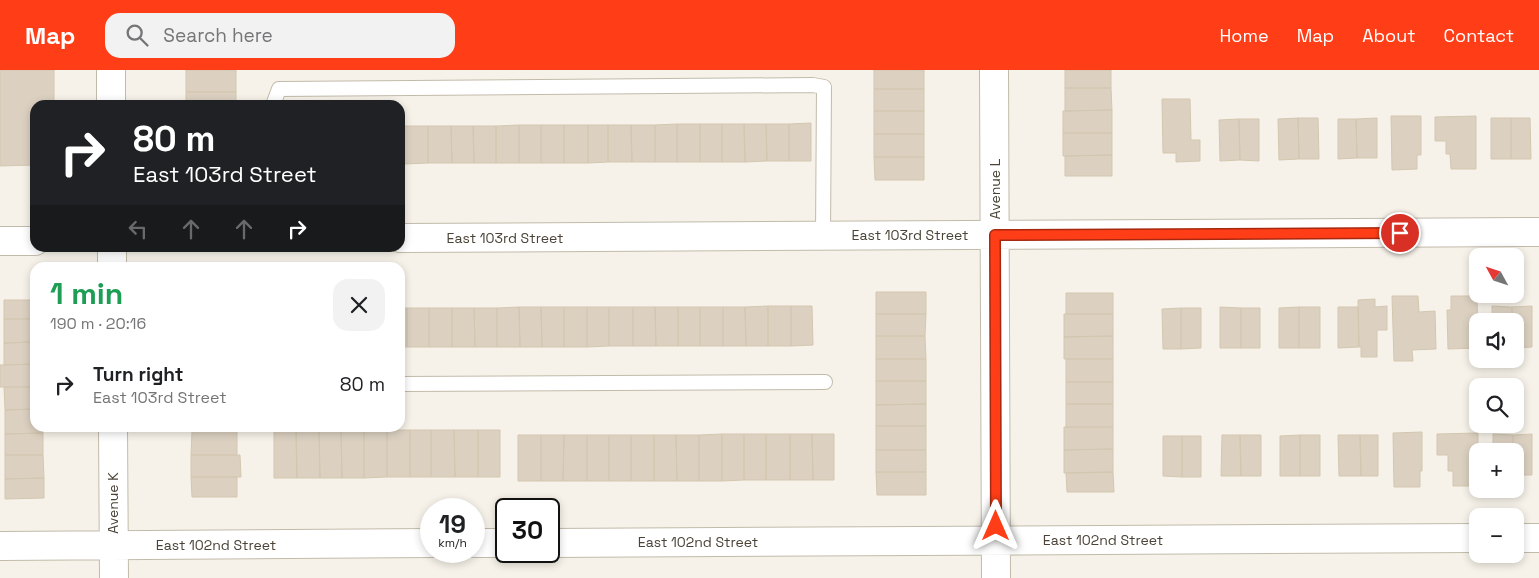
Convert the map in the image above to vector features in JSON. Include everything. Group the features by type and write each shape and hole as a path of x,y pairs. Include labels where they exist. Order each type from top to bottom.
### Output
{"street":[{"path":"111,70 111,100"},
{"name":"Avenue L","path":"994,70 996,578"},
{"name":"East 103rd Street","path":"405,238 1539,232"},
{"path":"0,241 30,241"},
{"name":"Avenue K","path":"113,432 114,578"},
{"name":"East 102nd Street","path":"560,543 1469,538"},
{"path":"1524,538 1539,538"},
{"name":"East 102nd Street","path":"0,546 420,543"}],"lane":[{"path":"275,100 279,89 813,85 824,87 823,236"},
{"path":"405,384 825,382"}],"building":[{"path":"0,70 54,70 54,100 30,100 30,165 0,166"},
{"path":"186,70 236,70 236,92 186,92"},
{"path":"874,70 924,70 924,89 874,89"},
{"path":"1065,70 1111,70 1111,88 1065,88"},
{"path":"1065,88 1111,88 1112,110 1065,111"},
{"path":"874,89 924,89 924,111 874,111"},
{"path":"186,92 236,92 236,100 186,100"},
{"path":"1162,99 1190,99 1191,140 1200,140 1200,161 1176,162 1176,153 1163,153"},
{"path":"1112,110 1112,133 1063,133 1063,111"},
{"path":"874,111 924,111 924,134 874,134"},
{"path":"1391,116 1421,116 1421,155 1417,155 1417,169 1392,170"},
{"path":"1476,116 1476,169 1451,169 1450,154 1446,154 1446,141 1435,141 1435,117"},
{"path":"1298,118 1299,159 1279,160 1278,119"},
{"path":"1298,118 1318,118 1319,159 1299,159"},
{"path":"1377,118 1377,158 1357,158 1356,119"},
{"path":"1491,118 1511,118 1511,159 1491,159"},
{"path":"1511,118 1530,118 1531,159 1511,159"},
{"path":"1239,119 1240,160 1220,161 1219,120"},
{"path":"1239,119 1259,119 1259,161 1240,160"},
{"path":"1338,119 1356,119 1357,158 1338,159"},
{"path":"811,123 811,161 789,161 789,124"},
{"path":"677,124 677,162 655,162 655,125"},
{"path":"677,124 700,124 700,162 677,162"},
{"path":"700,124 722,124 722,162 700,162"},
{"path":"722,124 744,124 745,162 722,162"},
{"path":"744,124 766,124 767,161 745,162"},
{"path":"766,124 789,124 789,161 767,161"},
{"path":"519,125 519,163 496,163 496,126"},
{"path":"519,125 541,125 541,163 519,163"},
{"path":"541,125 564,125 564,163 541,163"},
{"path":"564,125 588,125 588,163 564,163"},
{"path":"588,125 608,125 608,162 588,163"},
{"path":"608,125 631,125 632,162 608,162"},
{"path":"631,125 655,125 655,162 632,162"},
{"path":"405,126 428,126 428,163 405,164"},
{"path":"428,126 451,126 452,163 428,163"},
{"path":"451,126 473,126 474,163 452,163"},
{"path":"473,126 496,126 496,163 474,163"},
{"path":"1063,133 1112,133 1112,155 1063,156"},
{"path":"874,134 924,134 924,157 874,157"},
{"path":"1112,155 1112,176 1065,176 1065,156"},
{"path":"874,157 924,157 924,180 875,180"},
{"path":"876,292 926,292 926,314 876,314"},
{"path":"1066,293 1113,293 1113,314 1066,314"},
{"path":"1392,296 1418,296 1419,312 1435,311 1436,349 1412,350 1413,361 1394,361"},
{"path":"1451,296 1469,296 1469,303 1477,303 1477,313 1469,313 1469,348 1448,349 1447,310 1451,310"},
{"path":"1375,299 1375,307 1387,306 1387,330 1377,330 1377,357 1361,357 1358,300"},
{"path":"4,300 30,300 30,319 4,319"},
{"path":"768,306 768,346 746,346 745,307"},
{"path":"768,306 791,306 791,346 768,346"},
{"path":"791,306 812,306 813,345 791,346"},
{"path":"1492,306 1512,307 1512,313 1492,313"},
{"path":"1532,306 1532,347 1524,347 1524,313 1512,313 1512,307"},
{"path":"519,307 520,347 497,347 497,308"},
{"path":"519,307 541,307 542,347 520,347"},
{"path":"541,307 564,307 564,347 542,347"},
{"path":"564,307 587,307 587,347 564,347"},
{"path":"587,307 609,307 609,346 587,347"},
{"path":"609,307 633,307 633,346 609,346"},
{"path":"633,307 655,307 656,346 633,346"},
{"path":"655,307 678,307 678,346 656,346"},
{"path":"678,307 700,307 700,346 678,346"},
{"path":"700,307 723,307 723,346 700,346"},
{"path":"723,307 745,307 746,346 723,346"},
{"path":"1220,307 1241,308 1241,348 1220,348"},
{"path":"1299,307 1299,348 1279,348 1279,308"},
{"path":"1299,307 1320,307 1320,348 1299,348"},
{"path":"1338,307 1358,307 1359,347 1338,348"},
{"path":"405,308 407,308 407,347 405,347"},
{"path":"407,308 429,308 429,347 407,347"},
{"path":"429,308 452,308 452,347 429,347"},
{"path":"452,308 474,308 475,347 452,347"},
{"path":"474,308 497,308 497,347 475,347"},
{"path":"1181,308 1181,349 1163,349 1162,309"},
{"path":"1181,308 1201,308 1201,348 1181,349"},
{"path":"1241,308 1260,308 1260,348 1241,348"},
{"path":"876,314 926,314 925,336 876,336"},
{"path":"1064,314 1113,314 1113,336 1064,337"},
{"path":"4,319 30,319 30,342 4,343"},
{"path":"876,336 925,336 926,359 876,359"},
{"path":"1113,336 1113,359 1064,359 1064,337"},
{"path":"30,342 30,364 4,365 4,343"},
{"path":"876,359 926,359 926,381 876,381"},
{"path":"1066,359 1113,359 1113,382 1066,382"},
{"path":"30,364 30,387 0,387 0,365"},
{"path":"876,381 926,381 926,404 876,405"},
{"path":"1066,382 1113,382 1113,404 1066,404"},
{"path":"4,387 30,387 30,409 5,410"},
{"path":"926,404 926,426 876,426 876,405"},
{"path":"1066,404 1113,404 1113,427 1066,427"},
{"path":"30,409 30,432 43,433 5,434 5,410"},
{"path":"876,426 926,426 926,450 876,450"},
{"path":"1064,427 1113,427 1113,449 1064,450"},
{"path":"405,430 410,430 410,477 387,477 387,432 405,432"},
{"path":"410,430 431,430 431,477 410,477"},
{"path":"431,430 454,430 455,477 431,477"},
{"path":"454,430 478,430 478,477 455,477"},
{"path":"478,430 500,430 500,477 478,477"},
{"path":"192,432 237,432 237,455 191,455"},
{"path":"274,432 296,432 297,478 274,478"},
{"path":"296,432 319,432 320,478 297,478"},
{"path":"319,432 341,432 342,478 320,478"},
{"path":"341,432 364,432 364,478 342,478"},
{"path":"364,432 387,432 387,477 364,478"},
{"path":"1422,432 1420,487 1394,487 1393,433"},
{"path":"43,433 43,455 5,455 5,434"},
{"path":"1478,433 1478,443 1469,443 1469,486 1453,486 1453,471 1448,471 1448,455 1437,455 1437,434"},
{"path":"722,434 722,481 699,481 699,435"},
{"path":"722,434 744,434 744,480 722,481"},
{"path":"744,434 766,434 766,480 744,480"},
{"path":"766,434 790,434 790,480 766,480"},
{"path":"790,434 812,434 813,480 790,480"},
{"path":"812,434 834,434 834,480 813,480"},
{"path":"1493,434 1513,435 1513,443 1493,443"},
{"path":"1532,434 1532,475 1524,475 1524,443 1513,443 1513,435"},
{"path":"518,435 541,435 541,481 518,481"},
{"path":"541,435 564,435 563,481 541,481"},
{"path":"564,435 587,435 587,481 563,481"},
{"path":"587,435 609,435 609,481 587,481"},
{"path":"609,435 631,435 631,481 609,481"},
{"path":"631,435 654,435 654,481 631,481"},
{"path":"654,435 676,435 677,481 654,481"},
{"path":"676,435 699,435 699,481 677,481"},
{"path":"1222,435 1240,435 1241,476 1221,476"},
{"path":"1240,435 1261,435 1261,476 1241,476"},
{"path":"1300,435 1300,476 1280,476 1280,436"},
{"path":"1300,435 1320,435 1320,476 1300,476"},
{"path":"1338,435 1360,435 1361,476 1339,476"},
{"path":"1360,435 1378,435 1378,476 1361,476"},
{"path":"1163,436 1182,436 1182,477 1163,476"},
{"path":"1182,436 1201,436 1201,477 1182,477"},
{"path":"1113,449 1113,472 1064,473 1064,450"},
{"path":"876,450 926,450 926,472 876,472"},
{"path":"5,455 43,455 44,478 5,479"},
{"path":"191,455 240,455 241,477 191,477"},
{"path":"876,472 926,472 926,495 877,495"},
{"path":"1113,472 1114,492 1067,492 1066,473"},
{"path":"191,477 237,477 237,497 192,497"},
{"path":"44,478 44,498 5,499 5,479"}],"route":[{"path":"996,526 995,235 1400,233"}]}
